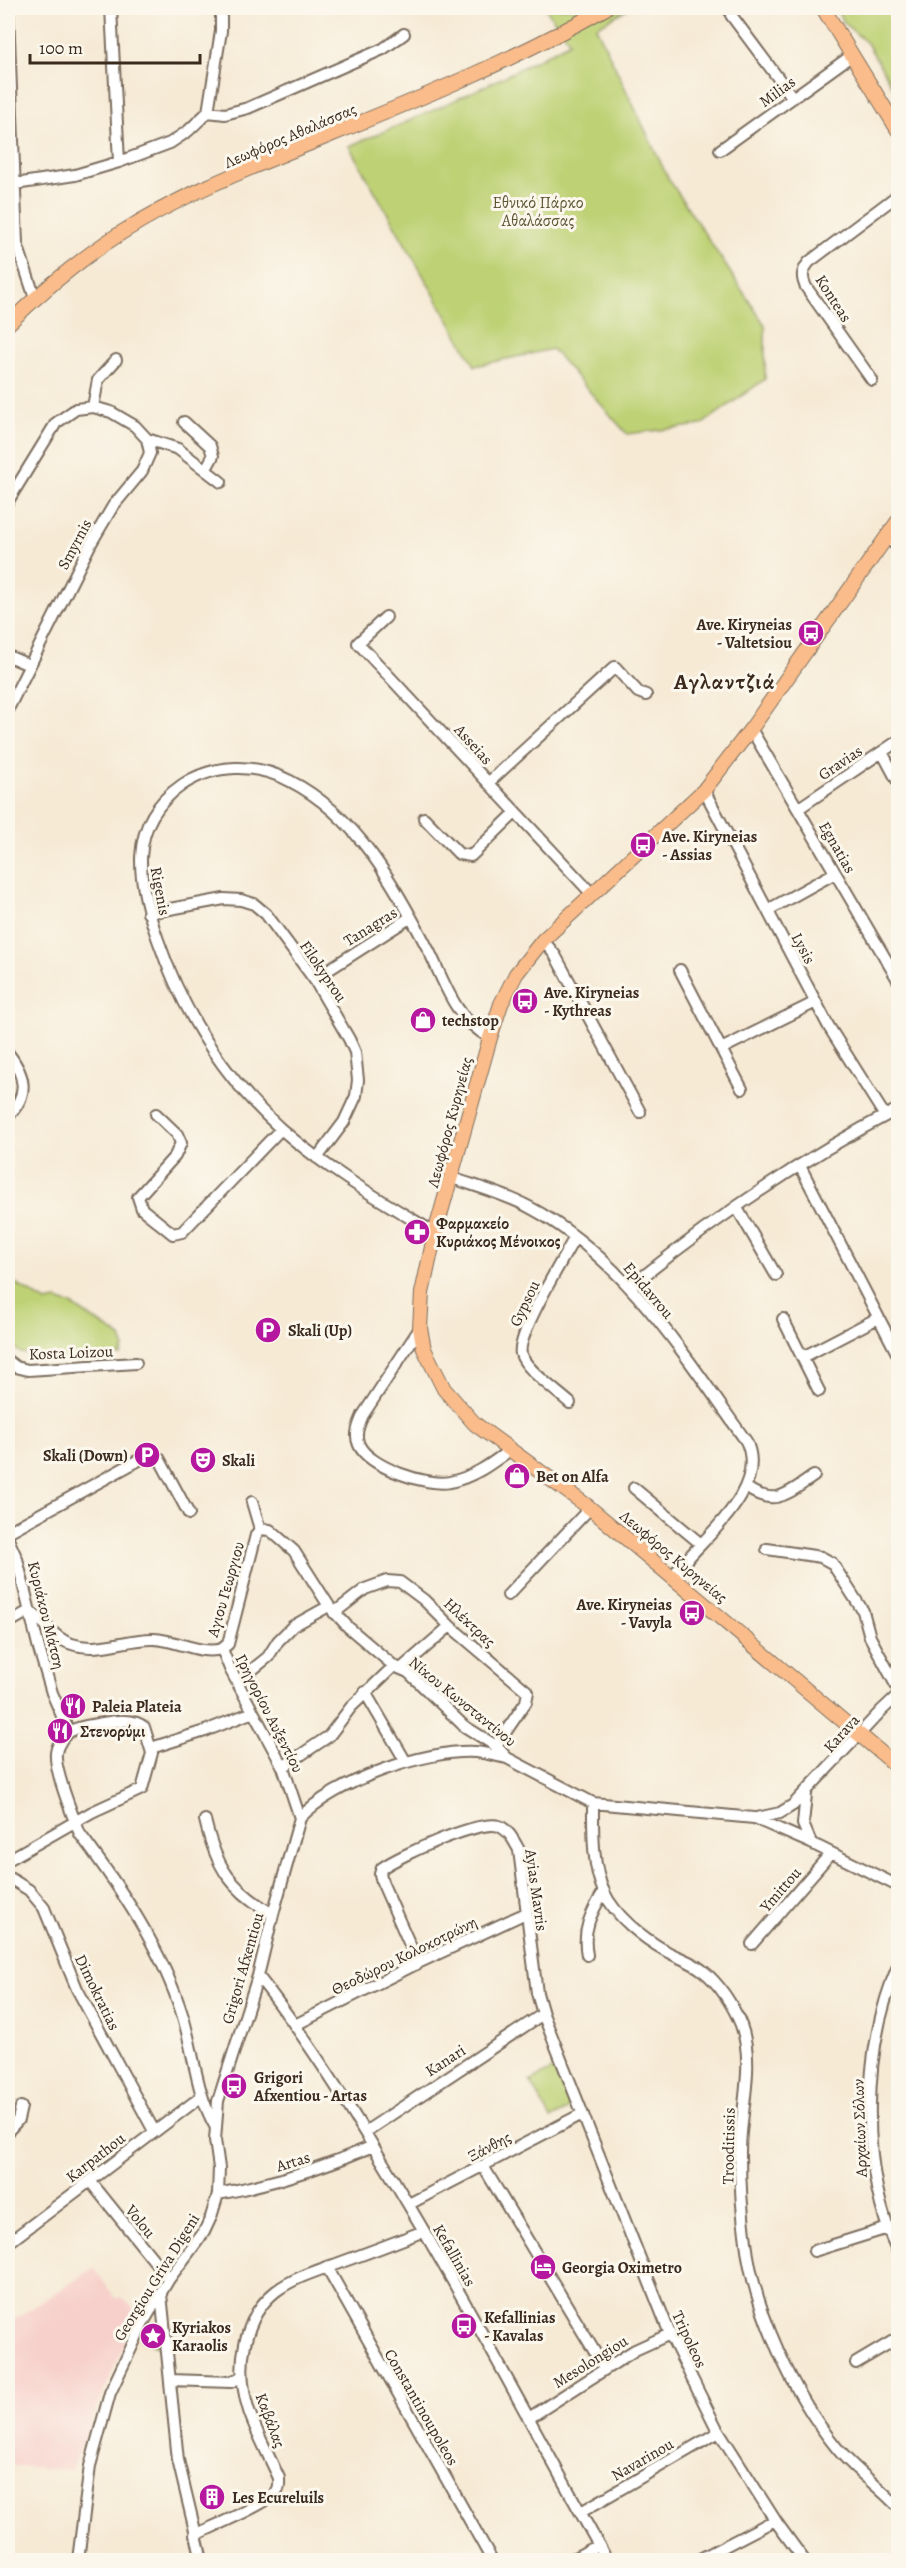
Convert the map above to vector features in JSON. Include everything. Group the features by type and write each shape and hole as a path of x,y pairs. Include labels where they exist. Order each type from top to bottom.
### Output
{"main road":[{"name":"Λεωφόρος Αθαλάσσας","path":"8,324 35,298 120,234 150,216 266,162 513,56 556,36 606,8"},
{"path":"823,8 898,130"},
{"name":"Λεωφόρος Κυρηνείας","path":"898,521 751,729 704,790 543,940 516,974 501,1004 490,1038 435,1233 422,1293 420,1328 424,1349 444,1389 475,1424 590,1508 898,1767"}],"street":[{"path":"111,8 119,162"},
{"path":"15,184 75,175 119,162 170,143 188,131 208,112 221,31 220,8"},
{"path":"8,11 17,244 35,298"},
{"path":"731,15 793,98"},
{"path":"208,112 225,114 248,108 383,49 404,34"},
{"name":"Milias","path":"720,150 851,56"},
{"name":"Konteas","path":"872,380 802,279 804,269 809,262 898,195"},
{"path":"93,407 98,380 116,360"},
{"path":"8,501 56,423 76,409 93,407 111,412 135,426 147,439 178,449 221,482"},
{"path":"184,422 210,446 212,461 206,469"},
{"name":"Smyrnis","path":"8,709 90,545 113,506 142,471 150,453 147,439"},
{"path":"887,537 898,547"},
{"name":"Asseias","path":"386,617 358,643 592,894"},
{"path":"8,656 29,665"},
{"path":"488,783 615,668 638,692 646,695"},
{"name":"Egnatias","path":"751,729 898,980"},
{"name":"Gravias","path":"799,808 898,741"},
{"path":"882,752 898,782"},
{"name":"Rigenis","path":"435,1233 348,1180 281,1129 240,1088 207,1044 184,1005 148,913 141,881 140,859 142,844 153,814 170,794 194,778 218,769 252,767 264,769 291,781 324,803 348,824 364,844 411,917 453,1003 467,1022 490,1038"},
{"name":"Lysis","path":"704,790 829,1027 885,1116"},
{"path":"424,818 459,854 471,856 515,813"},
{"path":"768,910 836,873"},
{"name":"Filokyprou","path":"148,913 224,899 241,900 254,904 266,914 314,979 349,1039 356,1059 358,1080 356,1096 344,1122 317,1158"},
{"name":"Tanagras","path":"314,979 411,917"},
{"path":"543,940 555,955 640,1113"},
{"path":"680,970 742,1089"},
{"path":"722,1049 816,1002"},
{"path":"8,1053 17,1065 24,1083 22,1094 8,1116"},
{"path":"630,1287 678,1248 800,1166 898,1109"},
{"path":"156,1114 177,1134 181,1143 175,1156 140,1193 138,1202 142,1209 173,1234 182,1232 281,1129"},
{"path":"800,1166 898,1355"},
{"name":"Epidavrou","path":"452,1178 511,1198 530,1207 575,1237 630,1287 679,1349 746,1441 750,1450 751,1465 747,1488"},
{"path":"737,1208 776,1275"},
{"name":"Gypsou","path":"570,1403 525,1362 521,1348 533,1315 575,1237"},
{"path":"783,1318 819,1391"},
{"path":"803,1357 878,1318"},
{"path":"420,1328 357,1427 357,1438 363,1450 376,1461 409,1477 435,1483 448,1483 474,1474 510,1450"},
{"name":"Kosta Loizou","path":"8,1361 28,1370 136,1363"},
{"path":"8,1532 148,1455 159,1458 189,1514"},
{"path":"673,1576 747,1488 766,1498 777,1498 814,1476"},
{"path":"634,1488 701,1544"},
{"name":"Αγιου Γεωργιου","path":"222,1648 228,1644 255,1535 260,1529 252,1502"},
{"path":"508,1595 590,1508"},
{"name":"Νίκου Κωνσταντίνου","path":"260,1529 270,1530 294,1551 332,1609 464,1726 496,1746 507,1758 593,1803 754,1818 898,1886"},
{"name":"Κυριάκου Μάτση","path":"8,1539 17,1559 52,1693 69,1732"},
{"path":"767,1549 820,1557 832,1563 863,1611 870,1638 898,1689"},
{"name":"Ηλέκτρας","path":"237,1682 268,1657 278,1641 293,1626 332,1609 365,1588 394,1581 404,1585 424,1600 450,1626 528,1692 526,1702 496,1746"},
{"path":"8,1623 29,1611"},
{"name":"Γρηγορίου Αυξεντίου","path":"29,1611 50,1630 71,1644 80,1646 158,1639 208,1651 222,1648 237,1682 283,1767 300,1818"},
{"path":"283,1767 328,1736 365,1692 450,1626"},
{"path":"365,1692 406,1762"},
{"name":"Karava","path":"754,1818 780,1813 806,1794 898,1695"},
{"path":"151,1748 205,1731 253,1712"},
{"path":"8,1876 8,1861 75,1822 139,1792 151,1748 144,1726 140,1723 107,1722 69,1732 61,1742 56,1753 57,1764 75,1822"},
{"path":"300,1818 310,1807 332,1793 406,1762 454,1753 476,1752 507,1758"},
{"path":"806,1794 802,1824 811,1843"},
{"name":"Trooditissis","path":"593,1803 593,1842 604,1891 619,1914 666,1951 701,1969 714,1981 734,2011 747,2046 740,2154 746,2243 762,2307 788,2367 815,2418 837,2449 898,2507"},
{"name":"Grigori Afxentiou","path":"215,2126 218,2102 258,1976 300,1818"},
{"path":"205,1820 219,1864 231,1884 249,1900 273,1914"},
{"name":"Georgiou Griva Digeni","path":"75,1822 80,1834 126,1899 159,1957 183,2016 202,2097 215,2126 218,2194 204,2232 169,2279 123,2360 110,2393 90,2466 78,2560"},
{"name":"Ayias Mavris","path":"418,1963 380,1874 382,1868 421,1848 481,1826 499,1826 508,1832 519,1850 537,1993 582,2114"},
{"name":"Ymittou","path":"752,1944 831,1853"},
{"name":"Dimokratias","path":"8,1876 29,1890 44,1908 77,1989 154,2131"},
{"path":"587,1955 584,1942 585,1928 604,1891"},
{"name":"Θεοδώρου Κολοκοτρώνη","path":"295,2025 418,1963 526,1913"},
{"name":"Αρχαίων Σόλων","path":"898,1966 883,2016 872,2066 871,2092 874,2168 888,2228 898,2252"},
{"name":"Kefallinias","path":"258,1976 295,2025 409,2204 607,2560"},
{"name":"Kanari","path":"365,2132 543,2014"},
{"name":"Karpathou","path":"8,2243 202,2097"},
{"path":"8,2131 18,2120 21,2107"},
{"name":"Ξάνθης","path":"409,2204 582,2114"},
{"name":"Tripoleos","path":"582,2114 670,2334 719,2432 775,2520 804,2560"},
{"name":"Artas","path":"218,2194 259,2186 327,2166 373,2146"},
{"path":"483,2166 605,2369"},
{"name":"Volou","path":"90,2181 169,2279"},
{"path":"814,2251 888,2228"},
{"name":"Καβάλας","path":"195,2535 260,2504 273,2496 280,2486 279,2478 249,2411 241,2377 246,2341 251,2322 259,2307 273,2293 293,2279 424,2231"},
{"name":"Constantinoupoleos","path":"327,2267 492,2560"},
{"path":"161,2294 178,2460 202,2560"},
{"name":"Mesolongiou","path":"529,2418 635,2350 670,2334"},
{"path":"856,2363 898,2338"},
{"path":"170,2380 231,2382 241,2377"},
{"name":"Navarinou","path":"581,2512 719,2432"},
{"path":"705,2559 775,2520"},
{"path":"571,2560 598,2545"}],"shaded area":[{"path":"94,2268 116,2299 121,2297 137,2311 72,2470 14,2466 8,2452 8,2324"}],"green space":[{"name":"Εθνικό Πάρκο Αθαλάσσας","path":"545,8 629,8 596,27 668,178 765,325 765,379 701,425 627,434 552,349 475,366 349,146 461,97 570,42"},
{"path":"835,8 898,8 898,96 867,43 845,24"},
{"path":"8,1273 16,1284 46,1302 57,1300 72,1305 121,1337 124,1347 121,1355 77,1360 21,1353 8,1343"},
{"path":"559,2066 571,2097 567,2110 551,2119 530,2082"},
{"path":"152,2323 157,2327 158,2346 141,2339"}],"place":[{"name":"Ave. Kiryneias - Valtetsiou","path":"811,633"},
{"name":"Ave. Kiryneias - Assias","path":"643,845"},
{"name":"Ave. Kiryneias - Kythreas","path":"525,1001"},
{"name":"techstop","path":"423,1020"},
{"name":"Φαρμακείο Κυριάκος Μένοικος","path":"417,1232"},
{"name":"Skali (Up)","path":"268,1330"},
{"name":"Skali (Down)","path":"147,1455"},
{"name":"Skali","path":"203,1460"},
{"name":"Bet on Alfa","path":"517,1476"},
{"name":"Ave. Kiryneias - Vavyla","path":"692,1613"},
{"name":"Paleia Plateia","path":"73,1706"},
{"name":"Στενορύμι","path":"60,1731"},
{"name":"Grigori Afxentiou - Artas","path":"234,2086"},
{"name":"Georgia Oximetro","path":"543,2267"},
{"name":"Kefallinias - Kavalas","path":"464,2326"},
{"name":"Kyriakos Karaolis","path":"153,2336"},
{"name":"Les Ecureluils","path":"212,2497"}],"district":[{"name":"Αγλαντζιά","path":"725,681"}]}
